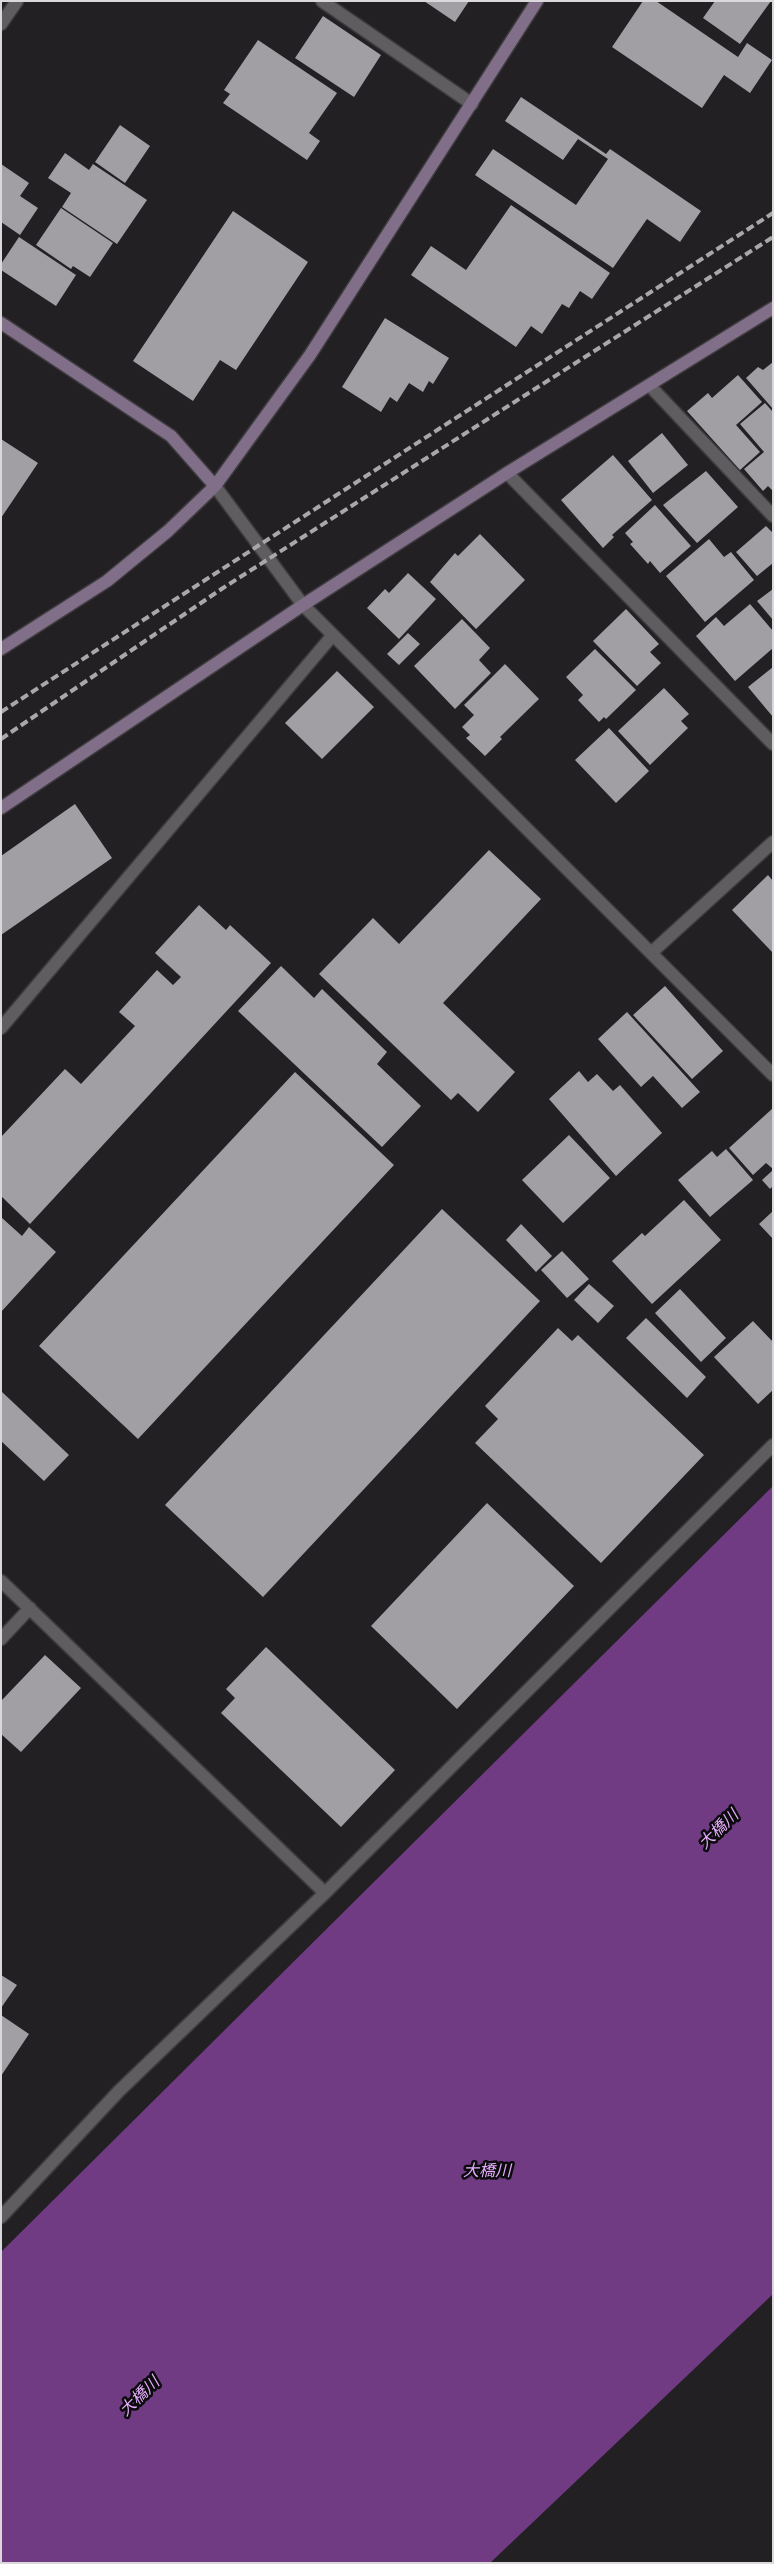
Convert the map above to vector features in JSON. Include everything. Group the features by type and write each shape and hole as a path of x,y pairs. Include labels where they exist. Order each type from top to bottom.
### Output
{"street":[{"path":"1,24 17,1"},
{"path":"322,1 472,104"},
{"path":"1,649 107,581 168,531 215,486 310,355 538,1"},
{"path":"1,808 303,605 508,473 773,308"},
{"path":"1,323 171,436 215,486 303,605 332,636 773,1075"},
{"path":"650,386 773,516"},
{"path":"508,473 773,744"},
{"path":"1,1028 332,636"},
{"path":"651,953 773,842"},
{"path":"1,2217 119,2091 325,1893 773,1445"},
{"path":"1,1581 325,1893"},
{"path":"1,1639 30,1608"}],"water":[{"name":"大橋川","path":"773,1486 773,2294 490,2563 1,2563 1,2252"}],"building":[{"path":"424,1 469,1 455,22"},
{"path":"643,1 656,1 738,57 747,43 772,60 750,93 724,75 702,108 612,47"},
{"path":"715,1 771,1 740,44 703,18"},
{"path":"323,16 381,55 354,97 295,58"},
{"path":"258,40 337,93 309,133 320,141 307,160 223,103 230,94 224,90"},
{"path":"521,97 606,154 610,149 701,211 680,242 647,219 613,268 475,175 493,149 576,205 608,159 578,139 563,160 505,121"},
{"path":"120,125 150,146 125,183 95,162"},
{"path":"65,153 89,170 93,164 147,200 117,244 62,207 71,193 48,178"},
{"path":"1,164 29,183 20,196 38,208 20,235 1,222"},
{"path":"511,205 610,273 592,299 580,291 569,308 562,304 542,334 531,326 516,347 411,275 431,246 466,270"},
{"path":"61,208 113,243 90,277 73,266 71,269 36,245"},
{"path":"233,211 308,262 236,370 220,360 193,401 133,361"},
{"path":"19,237 76,275 56,306 1,270 1,264"},
{"path":"385,318 449,358 433,384 429,381 423,392 409,383 397,402 390,397 381,412 342,387"},
{"path":"773,362 773,409 746,378 758,367 763,370"},
{"path":"738,375 762,402 736,425 760,452 740,470 687,411 708,393 712,398"},
{"path":"765,403 773,412 773,491 768,486 763,491 744,469 764,452 740,424"},
{"path":"662,433 688,465 653,493 628,461"},
{"path":"1,439 38,463 1,518"},
{"path":"613,455 652,500 612,535 614,537 603,548 561,500"},
{"path":"706,471 738,507 697,543 663,505"},
{"path":"655,505 691,546 660,573 650,561 648,564 630,544 633,542 625,533"},
{"path":"766,526 773,533 773,563 757,576 736,552"},
{"path":"480,534 525,580 476,629 430,582 455,553 458,556"},
{"path":"709,539 724,557 731,552 754,580 705,622 666,576"},
{"path":"408,573 436,599 399,639 367,608 385,589 389,593"},
{"path":"773,589 773,620 757,601"},
{"path":"750,604 773,631 773,648 735,681 696,636 716,617 724,626"},
{"path":"626,609 659,644 650,652 661,663 637,686 593,641"},
{"path":"462,619 490,648 479,660 491,673 455,709 414,666"},
{"path":"408,633 420,644 399,665 387,654"},
{"path":"595,649 636,690 606,719 604,717 599,722 578,700 583,695 566,677"},
{"path":"505,664 539,699 500,737 502,739 485,756 466,738 470,735 462,727 474,715 464,705"},
{"path":"773,667 773,717 748,687"},
{"path":"337,671 374,707 322,759 285,723"},
{"path":"664,688 689,714 681,721 688,728 650,765 618,731"},
{"path":"609,728 649,771 616,803 575,760"},
{"path":"75,804 112,858 1,935 1,856"},
{"path":"489,850 541,899 443,1003 515,1072 478,1112 458,1093 451,1100 319,974 373,918 399,944"},
{"path":"768,875 773,881 773,953 732,910"},
{"path":"199,905 226,930 230,925 271,963 30,1224 1,1196 1,1137 65,1069 81,1084 135,1026 119,1012 157,970 173,985 181,977 155,953"},
{"path":"281,966 314,998 322,989 387,1052 377,1064 421,1106 382,1147 238,1011"},
{"path":"665,986 723,1051 692,1079 633,1015"},
{"path":"627,1012 700,1092 682,1108 653,1076 641,1087 598,1039"},
{"path":"579,1071 588,1082 597,1074 613,1091 620,1085 662,1133 616,1176 549,1099"},
{"path":"295,1072 394,1165 138,1439 39,1346"},
{"path":"773,1108 773,1169 766,1163 753,1175 729,1148"},
{"path":"569,1135 610,1178 563,1223 522,1180"},
{"path":"726,1149 753,1180 710,1217 678,1180 712,1151 717,1157"},
{"path":"773,1170 773,1186 770,1189 762,1180"},
{"path":"684,1200 721,1240 652,1304 612,1261 642,1233 645,1236"},
{"path":"442,1209 540,1301 263,1597 165,1505"},
{"path":"773,1211 773,1239 759,1224"},
{"path":"1,1217 22,1236 29,1227 56,1252 1,1312"},
{"path":"521,1224 552,1256 536,1272 506,1240"},
{"path":"562,1251 589,1279 567,1298 541,1270"},
{"path":"589,1284 614,1306 598,1323 574,1300"},
{"path":"680,1289 726,1338 701,1362 655,1313"},
{"path":"646,1318 706,1377 687,1398 626,1338"},
{"path":"753,1321 773,1342 773,1390 758,1404 714,1357"},
{"path":"558,1328 572,1341 578,1335 704,1455 601,1563 475,1443 498,1419 485,1406"},
{"path":"1,1391 69,1455 44,1481 1,1441"},
{"path":"487,1503 574,1586 457,1709 371,1626"},
{"path":"266,1647 395,1770 341,1827 221,1713 235,1698 226,1689"},
{"path":"45,1655 81,1688 21,1752 1,1734 1,1701"},
{"path":"1,1975 17,1985 1,2008"},
{"path":"1,2015 29,2034 1,2076"}],"railway":[{"path":"1,712 773,213"},
{"path":"1,739 223,588 773,237"}]}
